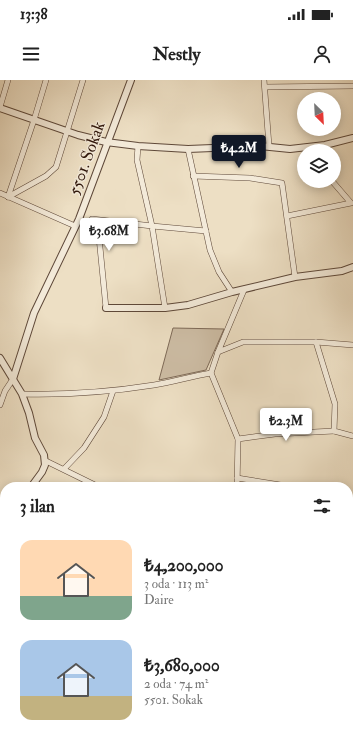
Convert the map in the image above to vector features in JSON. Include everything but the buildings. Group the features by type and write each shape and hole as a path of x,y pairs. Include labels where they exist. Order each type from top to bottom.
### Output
{"street":[{"path":"8,80 0,107 66,131 106,142 138,146 188,149 269,146 297,150"},
{"path":"8,196 46,80"},
{"path":"8,196 46,176 56,167 83,80"},
{"name":"5501. Sokak","path":"13,378 34,313 79,219 106,142 131,80"},
{"path":"264,80 269,146"},
{"path":"265,87 353,86"},
{"path":"329,144 353,138"},
{"path":"138,146 137,160 152,226 165,308"},
{"path":"188,149 210,250 219,272 232,292"},
{"path":"193,176 250,178 282,183 295,277"},
{"path":"287,216 351,203 338,188"},
{"path":"0,193 75,226"},
{"path":"79,219 98,227 106,308 165,308 188,305 232,292 295,277 342,271 353,267"},
{"path":"91,224 92,219 206,231"},
{"path":"237,482 238,439 211,373 218,352 244,290"},
{"path":"218,352 244,342 316,342 353,345"},
{"path":"316,342 335,404 334,431"},
{"path":"0,358 22,394 29,412 35,438 46,461 42,472 35,482"},
{"path":"22,394 55,395 113,391 164,384 211,373"},
{"path":"0,403 13,378"},
{"path":"64,469 84,448 104,417 113,391"},
{"path":"238,439 274,434 334,431 353,436"},
{"path":"46,461 89,482"},
{"path":"237,478 262,482"}],"shaded area":[{"path":"173,328 224,329 206,370 159,380"}]}
